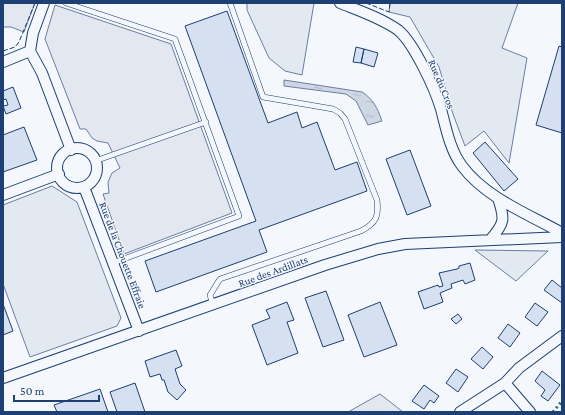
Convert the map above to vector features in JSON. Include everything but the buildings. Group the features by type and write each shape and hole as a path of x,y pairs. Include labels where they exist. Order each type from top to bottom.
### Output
{"street":[{"path":"44,3 30,51 42,73 70,150"},
{"name":"Rue du Cros","path":"340,3 383,21 399,31 408,42 426,72 438,100 454,153 474,179 498,198 562,234"},
{"path":"3,62 30,51"},
{"path":"76,148 88,152 96,161 96,173 89,184 84,187 78,188 66,184 58,174 57,168 61,157 70,150 76,148"},
{"path":"3,195 58,174"},
{"name":"Rue de la Chouette Effraie","path":"84,187 139,331"},
{"path":"490,240 500,230 503,221 498,198"},
{"name":"Rue des Ardillats","path":"3,378 325,265 378,249 405,244 562,237"},
{"path":"460,412 505,384 519,368 562,336"},
{"path":"505,384 530,412"}],"lane":[{"path":"66,3 175,39 239,216 113,263"},
{"path":"213,305 210,295 220,279 361,231 370,226 376,219 378,212 377,200 345,119 340,113 333,109 321,106 263,97 230,3"},
{"path":"96,161 206,122"}],"shaded area":[{"path":"3,3 35,3 24,32 11,27 3,27"},
{"path":"247,3 314,3 302,75 285,71 269,58 247,10"},
{"path":"390,3 518,3 502,48 527,58 509,163 484,131 465,146 453,114 439,67 410,17 389,12"},
{"path":"55,5 171,44 232,213 124,254 103,194 109,193 108,182 112,173 120,168 108,143 97,141 92,138 86,129 80,129 45,39"},
{"path":"52,186 77,202 121,318 117,326 30,357 3,284 3,205"},
{"path":"475,250 548,251 516,281"},
{"path":"380,394 403,412 348,412"}],"water":[{"path":"284,80 362,92 374,104 382,121 368,125 356,101 346,94 284,86"}],"hedge":[{"path":"553,412 562,401"}],"fence":[{"path":"3,51 15,47 19,42 35,3"},
{"path":"366,3 389,12 390,3"}]}
